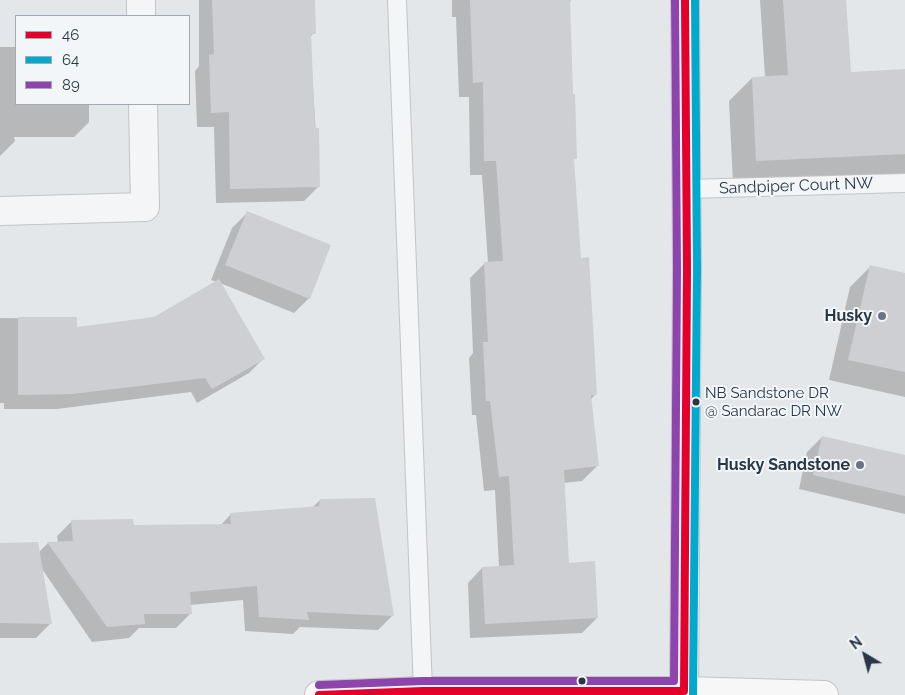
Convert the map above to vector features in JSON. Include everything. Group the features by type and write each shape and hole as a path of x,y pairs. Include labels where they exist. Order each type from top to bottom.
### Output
{"street":[{"path":"141,0 141,15"},
{"path":"684,694 687,189 685,0"},
{"path":"0,211 145,207 143,105"},
{"path":"319,695 423,691 824,695"}],"lane":[{"path":"398,0 423,691"},
{"name":"Sandpiper Court NW","path":"687,189 905,183"}],"building":[{"path":"212,0 315,0 316,34 311,34 315,128 319,128 320,187 230,189 229,112 211,113 209,55 214,54"},
{"path":"470,0 570,0 577,159 574,159 581,258 589,257 597,395 591,395 599,466 564,470 569,563 595,561 598,618 485,624 482,567 514,565 509,476 499,477 490,401 486,401 483,342 488,342 484,262 503,261 496,161 484,161 483,82 473,83"},
{"path":"783,0 846,0 851,72 905,69 905,154 756,161 752,77 788,75"},
{"path":"247,211 331,245 310,299 225,265"},
{"name":"Husky","path":"870,265 905,273 905,372 848,360"},
{"path":"219,279 265,359 212,389 205,378 72,394 18,395 18,317 77,317 77,327 154,317"},
{"name":"Husky Sandstone","path":"822,436 905,455 905,496 813,475"},
{"path":"375,498 394,616 307,612 309,620 259,617 257,586 190,592 192,614 144,614 145,624 107,627 47,542 73,541 71,520 133,519 134,525 231,524 230,513 319,506 320,499"},
{"path":"38,542 52,624 0,623 0,543"}],"transit line":[{"name":"89","path":"319,685 423,681 674,681 677,269 675,0"},
{"name":"46","path":"319,695 423,691 684,691 687,269 685,0"},
{"name":"64","path":"693,695 697,269 695,0"}],"place":[{"name":"Husky","path":"882,316"},
{"name":"NB Sandstone DR @ Sandarac DR NW","path":"696,402"},
{"name":"Husky Sandstone","path":"860,465"}]}
